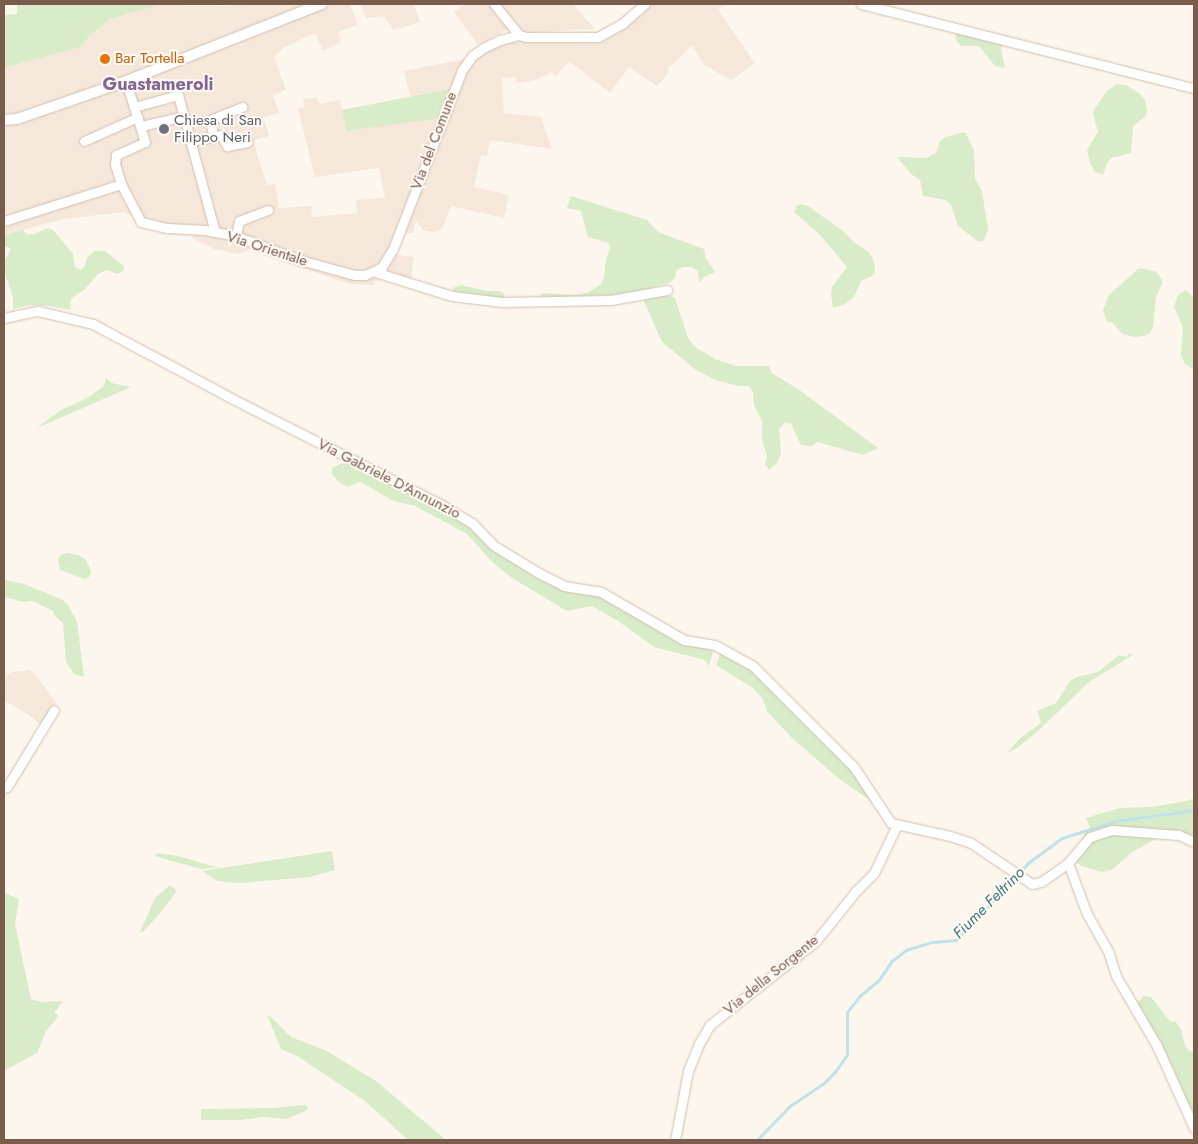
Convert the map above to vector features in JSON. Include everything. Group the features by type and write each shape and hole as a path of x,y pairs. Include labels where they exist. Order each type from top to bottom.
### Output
{"street":[{"path":"4,120 17,119 126,82 322,4"},
{"path":"494,4 519,35"},
{"name":"Via del Comune","path":"375,272 382,267 393,249 462,70 473,55 485,47 519,35 598,37 623,24 645,4"},
{"path":"860,4 1194,88"},
{"path":"4,221 121,184 115,164 116,155 145,142 126,82"},
{"path":"134,107 178,95 215,232"},
{"path":"214,135 210,120 242,107"},
{"path":"84,141 139,121 184,116"},
{"path":"191,141 221,135 227,146 248,142"},
{"name":"Via Orientale","path":"121,184 142,222 168,228 215,232 236,236 326,268 355,275 375,272"},
{"path":"236,236 240,221 268,210"},
{"path":"375,272 452,296 502,302 610,300 668,290"},
{"name":"Via Gabriele D'Annunzio","path":"4,318 38,312 93,324 227,396 442,505 472,523 493,545 564,586 601,592 684,640 715,645 753,666 854,767 891,823 897,825"},
{"path":"4,788 54,710"},
{"path":"897,825 950,836 971,843 1032,884 1041,882 1068,863 1090,837 1112,830 1179,835 1194,842"},
{"name":"Via della Sorgente","path":"675,1140 688,1071 700,1042 710,1025 816,941 856,891 874,873 897,825"},
{"path":"1068,863 1087,914 1108,951 1116,976 1157,1046 1194,1128"}],"shaded area":[{"path":"163,4 194,6 305,4 130,75 25,111 4,115 4,68 81,47 89,36 110,19"},
{"path":"333,4 350,4 358,25 338,32 341,42 323,51 315,33 283,48 274,57 286,90 273,95 279,113 263,117 269,136 253,140 267,185 275,184 279,208 311,206 312,217 357,213 356,200 385,198 379,168 315,177 298,109 304,107 303,99 317,97 320,104 340,100 346,131 449,89 410,96 404,71 474,57 497,43 592,39 635,18 651,4 727,4 718,10 755,63 731,80 704,65 692,46 667,69 669,72 657,86 629,67 610,93 569,61 556,76 551,72 536,80 517,83 515,77 502,78 504,113 541,117 552,149 490,140 487,156 481,155 474,187 509,195 504,218 451,206 442,229 433,232 423,230 416,221 413,233 403,233 393,254 414,257 410,287 379,277 373,285 351,284 262,255 252,249 239,254 214,249 192,238 195,232 135,218 124,212 63,219 4,235 4,123 55,112"},
{"path":"360,4 414,4 420,22 393,30 384,16 366,18"},
{"path":"464,4 493,4 511,28 478,45 454,12"},
{"path":"499,4 573,4 595,29 522,33"},
{"path":"29,670 36,675 56,703 41,725 29,715 4,700 4,677 11,672"}],"green space":[{"path":"17,4 163,4 110,19 89,36 81,47 4,68 4,15 17,14"},
{"path":"955,31 1003,43 1001,50 1005,68 995,66 979,46 961,46 956,40"},
{"path":"1117,84 1126,85 1139,93 1145,100 1147,110 1146,116 1133,126 1131,153 1111,158 1103,175 1095,172 1090,163 1087,150 1098,132 1093,113 1095,108 1107,91"},
{"path":"449,89 440,118 346,131 342,110"},
{"path":"965,132 974,150 975,178 982,191 988,230 984,240 979,242 958,226 951,205 945,200 923,196 920,180 911,174 897,157 926,158 936,153 940,141 946,137"},
{"path":"571,196 647,220 658,232 704,249 706,258 715,272 704,277 700,282 697,270 691,267 683,267 676,271 675,278 669,283 639,291 613,295 540,297 542,293 576,295 589,292 601,284 604,277 606,259 610,249 609,243 588,237 581,211 567,208"},
{"path":"797,205 808,206 843,231 855,243 869,252 874,261 875,272 872,276 861,281 854,297 843,305 833,308 831,295 832,287 847,267 820,235 794,212"},
{"path":"48,228 53,230 73,254 75,267 80,270 94,251 105,251 124,266 124,270 118,274 106,270 98,274 85,289 70,301 71,310 30,305 13,309 13,297 4,270 4,262 11,249 4,246 4,235 23,230 26,234 34,234"},
{"path":"1139,268 1155,271 1162,279 1162,284 1156,297 1153,327 1150,333 1135,337 1122,334 1112,322 1107,322 1103,310 1109,295"},
{"path":"461,285 487,291 499,291 504,293 506,301 453,293 453,288"},
{"path":"1186,290 1194,298 1194,370 1185,364 1181,355 1183,327 1174,307 1178,295"},
{"path":"663,293 675,298 688,338 695,347 717,360 737,366 769,366 772,373 798,389 878,448 863,455 818,442 811,446 801,445 791,424 785,422 779,429 781,453 777,463 769,470 765,464 767,456 762,440 762,421 754,405 753,392 749,386 739,386 715,380 696,370 662,342 642,297"},
{"path":"106,378 111,383 131,387 37,428 61,410 89,397 104,386"},
{"path":"349,463 468,523 511,562 538,579 568,590 594,593 709,648 713,652 709,666 705,660 654,647 618,621 592,606 567,611 512,578 493,563 467,534 415,506 394,501 360,482 347,487 332,474 332,468 340,464"},
{"path":"68,553 78,555 86,560 91,571 89,577 85,579 60,570 58,559 61,555"},
{"path":"4,580 24,584 63,600 68,605 77,622 84,677 74,674 66,662 63,623 54,615 53,611 33,601 24,602 4,597"},
{"path":"721,651 742,661 849,764 883,814 868,799 838,778 790,736 767,711 763,699 753,688 716,665"},
{"path":"1129,653 1133,655 1089,682 1038,731 1017,748 1007,753 1019,739 1041,723 1037,711 1056,703 1070,681 1077,677 1098,672 1119,655 1127,657"},
{"path":"1194,798 1194,844 1171,835 1156,839 1132,852 1113,869 1103,872 1081,866 1076,861 1075,855 1079,843 1090,827 1086,818 1119,808 1151,807 1187,801"},
{"path":"332,851 335,870 310,877 240,883 217,881 202,871"},
{"path":"158,853 221,867 201,869 154,856"},
{"path":"170,885 177,891 143,932 140,932 155,898"},
{"path":"4,893 19,899 15,924 31,999 41,1002 63,1001 54,1013 58,1017 46,1031 37,1053 4,1071"},
{"path":"1144,996 1151,997 1170,1021 1176,1022 1181,1030 1185,1046 1189,1051 1194,1051 1194,1121 1134,1005"},
{"path":"269,1015 291,1037 325,1050 376,1081 446,1140 408,1140 365,1101 297,1056 281,1049 268,1017"},
{"path":"306,1105 308,1108 306,1111 286,1119 264,1117 240,1120 201,1120 201,1109 273,1108"}],"waterway":[{"name":"Fiume Feltrino","path":"1020,872 1028,863 1062,838 1116,821 1194,810"},
{"name":"Fiume Feltrino","path":"757,1140 790,1106 823,1084 835,1072 847,1055 847,1012 861,995 879,980 892,961 906,950 933,942 956,940 1016,876"}],"place":[{"name":"Bar Tortella","path":"105,59"},
{"name":"Chiesa di San Filippo Neri","path":"164,129"}],"district":[{"name":"Guastameroli","path":"158,84"}]}
